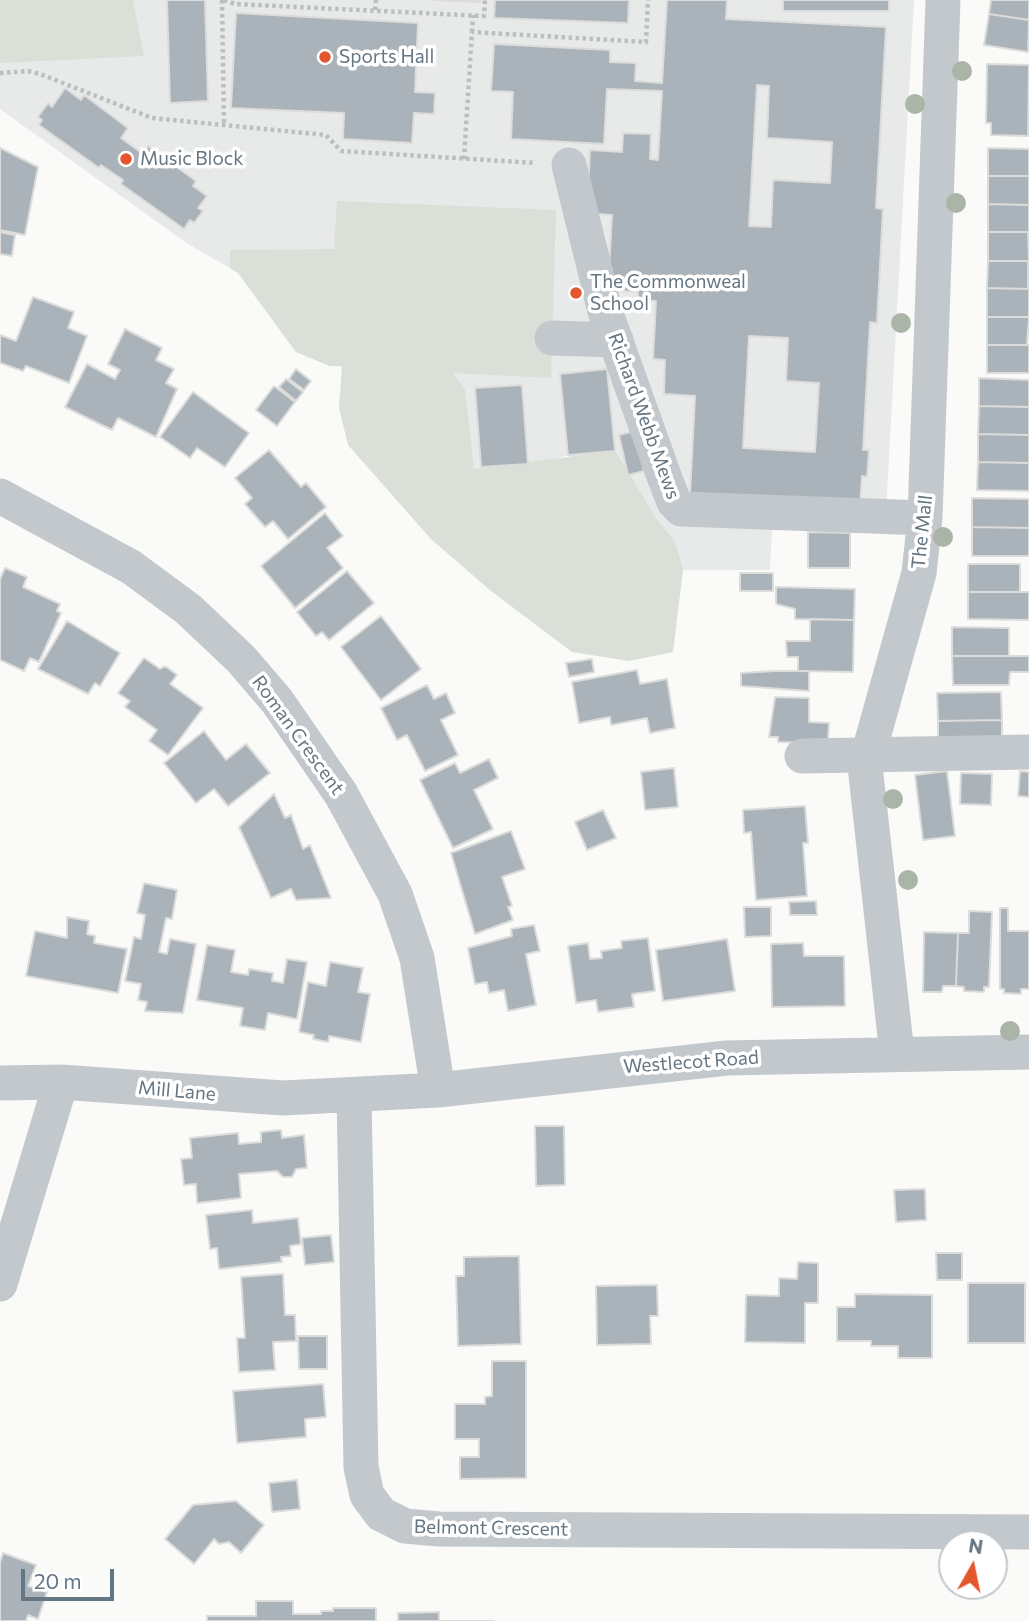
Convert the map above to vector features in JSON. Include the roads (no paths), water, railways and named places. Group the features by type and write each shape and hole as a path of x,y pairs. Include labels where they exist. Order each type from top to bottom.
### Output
{"street":[{"name":"The Mall","path":"897,1054 866,755 919,573 925,518 943,0"},
{"name":"Richard Webb Mews","path":"569,165 586,242 616,340 674,502 681,509 925,518"},
{"path":"552,338 616,340"},
{"name":"Roman Crescent","path":"0,496 131,567 188,609 241,659 277,701 341,794 395,894 417,958 438,1090"},
{"path":"802,756 1029,752"},
{"name":"Westlecot Road","path":"354,1095 438,1090 693,1061 1029,1052"},
{"path":"0,1284 61,1082"},
{"name":"Mill Lane","path":"2,1086 61,1082 251,1097 354,1095"},
{"name":"Belmont Crescent","path":"354,1095 361,1467 366,1495 381,1514 405,1526 439,1529 1029,1532"}],"place":[{"name":"Sports Hall","path":"325,57"},
{"name":"Music Block","path":"126,159"},
{"name":"The Commonweal School","path":"576,293"}]}
